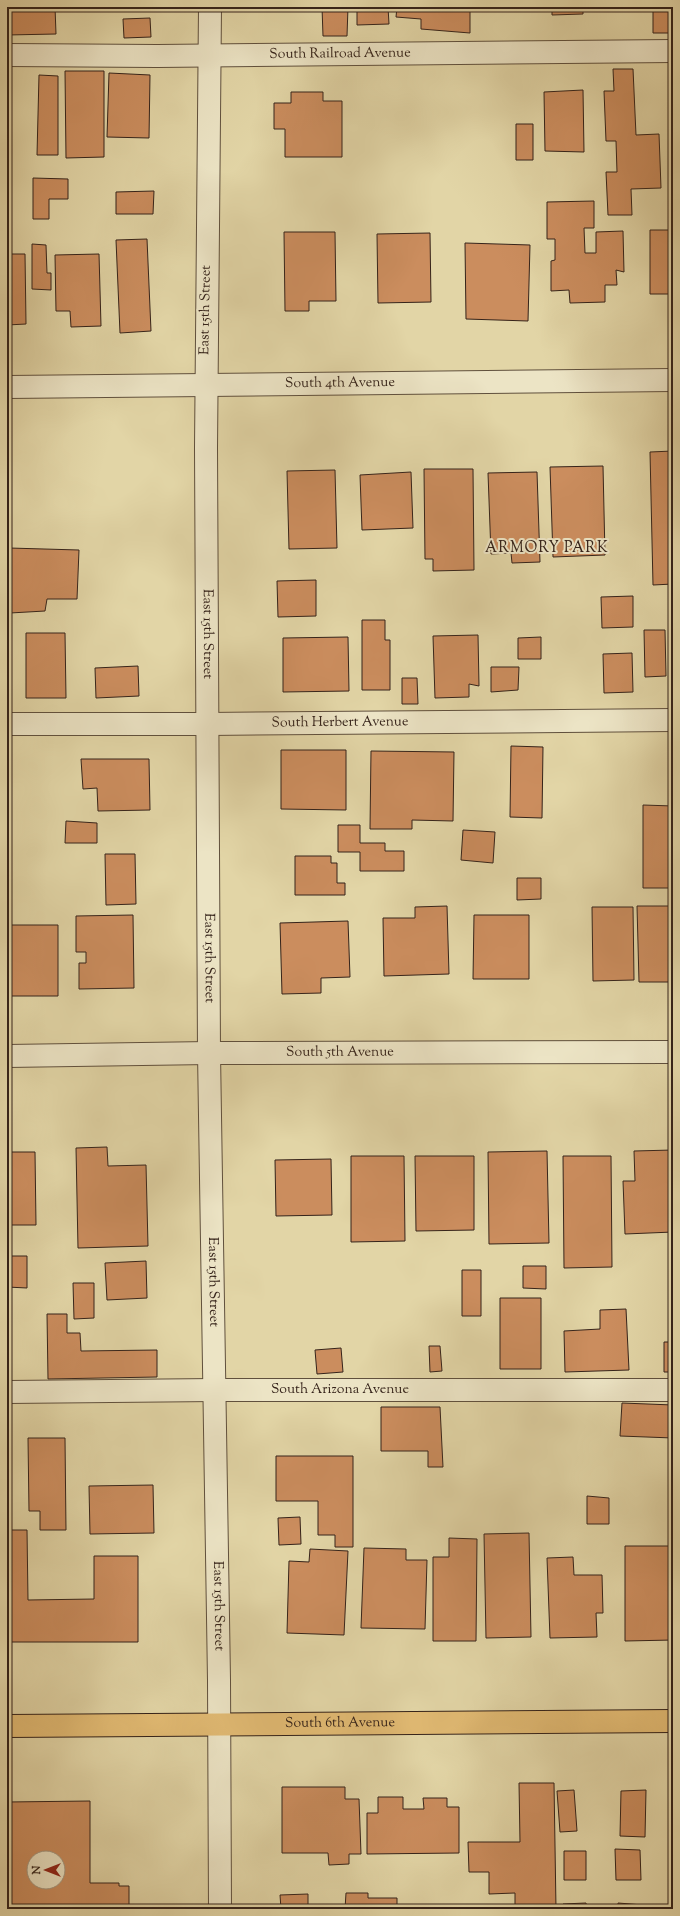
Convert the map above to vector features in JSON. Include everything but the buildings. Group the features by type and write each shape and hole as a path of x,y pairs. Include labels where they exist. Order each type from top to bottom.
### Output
{"main road":[{"name":"South 6th Avenue","path":"7,1726 219,1726 673,1722"}],"street":[{"name":"East 15th Street","path":"210,7 206,386 209,1053 215,1390 220,1909"},
{"name":"South Railroad Avenue","path":"7,55 210,55 673,51"},
{"name":"South 4th Avenue","path":"7,387 673,380"},
{"name":"South Herbert Avenue","path":"7,724 208,724 673,720"},
{"name":"South 5th Avenue","path":"7,1056 209,1053 673,1052"},
{"name":"South Arizona Avenue","path":"7,1392 215,1390 673,1390"}],"district":[{"name":"ARMORY PARK","path":"547,548"}]}
